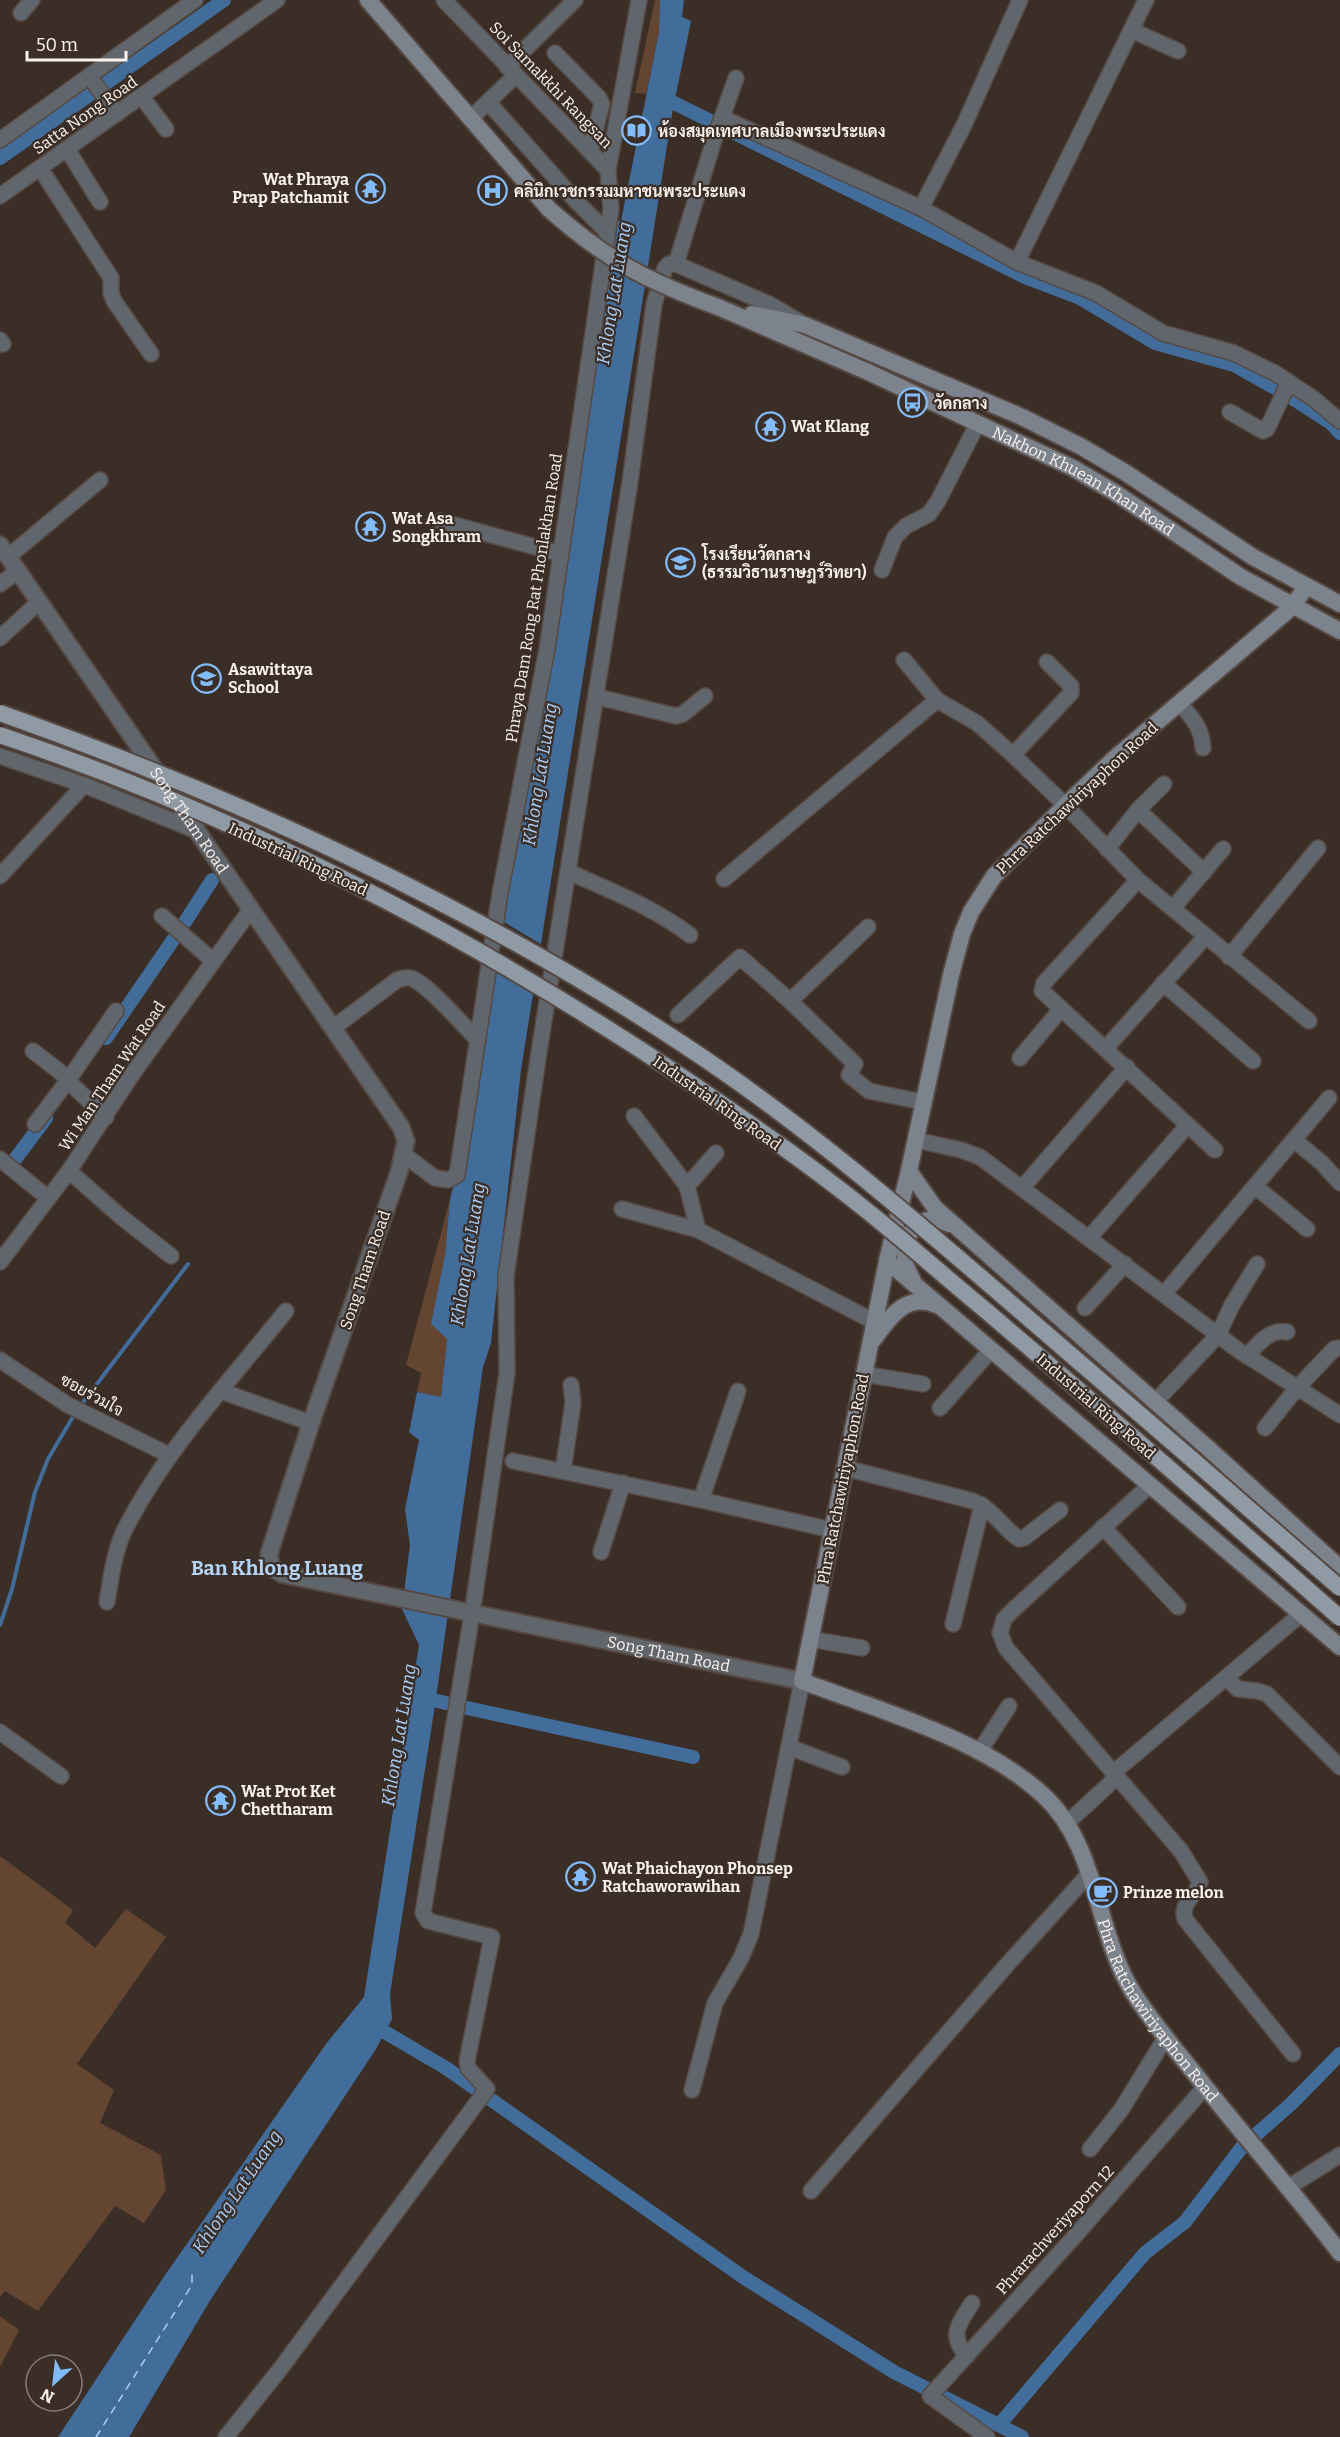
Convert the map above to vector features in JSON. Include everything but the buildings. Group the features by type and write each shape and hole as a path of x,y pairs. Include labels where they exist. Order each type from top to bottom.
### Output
{"main road":[{"name":"Nakhon Khuean Khan Road","path":"368,0 549,209 595,248 622,266 978,423 1072,468 1114,492 1240,577 1340,631"},
{"name":"Nakhon Khuean Khan Road","path":"718,307 805,325 1022,417 1082,447 1126,473 1253,557 1340,604"},
{"name":"Phra Ratchawiriyaphon Road","path":"1306,587 1292,607 1179,703 1065,805 994,876 971,912 951,975 916,1140 887,1261 802,1681 948,1737 979,1752 1043,1795 1066,1824 1081,1851 1121,1970 1148,2014 1340,2253"},
{"name":"Industrial Ring Road","path":"0,713 174,779 359,861 466,915 686,1046 826,1148 943,1244 1340,1588"},
{"name":"Industrial Ring Road","path":"0,735 138,786 267,843 386,901 500,962 620,1035 741,1118 864,1208 1047,1363 1340,1618"},
{"path":"909,1171 934,1208 1340,1568"},
{"path":"915,1284 905,1264 906,1239 911,1230 922,1221 936,1219 949,1224 991,1257"},
{"name":"Industrial Ring Road","path":"887,1261 1340,1647"},
{"path":"870,1345 898,1310 912,1301 926,1300 938,1305"}],"street":[{"path":"21,13 32,0"},
{"path":"0,140 91,79 195,0"},
{"name":"Satta Nong Road","path":"0,196 277,0"},
{"name":"Soi Samakkhi Rangsan","path":"444,0 608,170"},
{"path":"470,119 488,102 511,71 575,0"},
{"name":"Phraya Dam Rong Rat Phonlakhan Road","path":"403,1154 435,1178 448,1180 457,1175 500,893 547,649 611,209 608,170 639,0"},
{"path":"921,208 964,125 1020,0"},
{"path":"1017,262 1146,0"},
{"path":"1131,30 1178,51"},
{"path":"555,53 599,98 602,104 591,151"},
{"path":"676,264 714,140 736,78"},
{"path":"91,79 117,114"},
{"path":"142,97 166,129"},
{"path":"488,102 576,201 606,231"},
{"path":"722,121 921,208 1017,262 1096,293 1163,333 1234,353 1285,390 1314,399 1340,421"},
{"path":"67,149 100,202"},
{"path":"40,168 111,278 111,293 114,301 151,354"},
{"path":"226,2437 281,2368 482,2099 487,2089 468,2068 467,2061 492,1937 428,1920 423,1913 507,1373 506,1276 568,872 598,697 654,304 665,268 669,264 676,264 768,304 805,325"},
{"path":"1230,412 1263,431 1267,429 1285,390"},
{"path":"882,570 895,537 906,526 929,514 978,423"},
{"path":"0,584 9,558 100,480"},
{"path":"440,522 561,554"},
{"name":"Song Tham Road","path":"9,558 401,1127 406,1141 269,1554 271,1567 282,1575 470,1611 802,1681"},
{"path":"0,638 39,602"},
{"path":"904,660 937,700 971,719 1013,755 1138,880 1229,957 1310,1021"},
{"path":"1013,755 1071,693 1071,686 1047,662"},
{"path":"598,697 676,716 683,714 705,696"},
{"path":"724,879 937,700"},
{"path":"1179,703 1198,724 1203,735 1203,748"},
{"path":"0,756 84,784 197,831"},
{"path":"0,876 84,784"},
{"path":"1107,849 1138,810 1164,784"},
{"path":"1138,810 1204,872"},
{"path":"1229,957 1318,848"},
{"path":"1173,908 1223,849"},
{"path":"568,872 645,905 690,935"},
{"path":"1138,880 1041,988 1044,994 1127,1067 1215,1150"},
{"name":"Wi Man Tham Wat Road","path":"0,1262 69,1171 131,1076 251,909"},
{"path":"162,916 213,962"},
{"path":"790,1001 868,927"},
{"path":"1106,1048 1206,936"},
{"path":"678,1015 740,957 790,1001 855,1064 849,1075 866,1090 924,1102"},
{"path":"333,1028 397,980 407,977 416,980 427,989 478,1040"},
{"path":"1163,983 1253,1060"},
{"path":"1020,1058 1061,1009"},
{"path":"35,1124 116,1011"},
{"path":"33,1051 69,1079 71,1084 106,1117"},
{"path":"1022,1188 1127,1067"},
{"path":"1164,1294 1329,1098"},
{"path":"634,1116 687,1186 698,1230"},
{"path":"1089,1238 1187,1126"},
{"path":"916,1140 961,1150 980,1157 1247,1356 1340,1415"},
{"path":"1294,1140 1322,1163 1340,1183"},
{"path":"687,1186 716,1153"},
{"path":"0,1159 48,1198"},
{"path":"69,1171 120,1216 171,1256"},
{"path":"1256,1187 1308,1229"},
{"path":"622,1209 698,1230 874,1322"},
{"path":"1085,1308 1125,1264"},
{"path":"1155,1402 1218,1335 1232,1305 1257,1264"},
{"path":"107,1602 116,1553 124,1532 169,1455 286,1311"},
{"path":"1247,1356 1268,1335 1278,1330 1287,1332"},
{"path":"1265,1428 1297,1388 1334,1349 1340,1348"},
{"path":"940,1408 991,1350"},
{"name":"ซอยร่วมใจ","path":"0,1360 68,1405 169,1455"},
{"path":"864,1374 923,1384"},
{"path":"563,1471 573,1403 571,1385"},
{"path":"701,1500 738,1390"},
{"path":"221,1391 311,1423"},
{"path":"513,1461 832,1530"},
{"path":"845,1468 981,1505 1019,1539 1024,1538 1060,1510"},
{"path":"600,1552 604,1548 623,1483"},
{"path":"1149,1486 1014,1609 1004,1619 1000,1633 1006,1648 1181,1851 1196,1874 1199,1887 1185,1905 1183,1912 1185,1919 1293,2054"},
{"path":"953,1624 981,1505"},
{"path":"1103,1527 1178,1607"},
{"path":"1066,1824 1115,1775 1300,1615"},
{"path":"810,1639 862,1648"},
{"path":"1226,1678 1238,1689 1267,1694 1340,1767"},
{"path":"693,2090 715,2004 741,1958 751,1934 802,1681"},
{"path":"979,1752 1009,1706"},
{"path":"0,1732 61,1776"},
{"path":"789,1747 842,1767"},
{"path":"811,2191 1005,1967 1089,1874"},
{"path":"1090,2150 1121,2110 1166,2037"},
{"name":"Phrarachveriyaporn 12","path":"987,2437 931,2395 1205,2087"},
{"path":"1287,2188 1340,2155"},
{"path":"967,2356 958,2346 956,2337 959,2324 972,2303"}],"shaded area":[{"path":"655,0 660,0 659,32 646,94 635,93"},
{"path":"450,1199 445,1254 447,1339 441,1398 417,1392 421,1373 406,1365"},
{"path":"0,1856 73,1910 65,1923 95,1948 126,1909 166,1937 77,2064 114,2090 100,2123 161,2155 166,2190 144,2223 115,2206 38,2311 5,2291 0,2297"},
{"path":"0,2316 19,2330 0,2367"}],"water":[{"name":"Khlong Lat Luang","path":"660,0 684,0 682,17 691,21 672,114 521,1070 491,1343 483,1367 435,1705 390,1994 392,2019 376,2049 211,2299 129,2437 58,2437 74,2413 84,2413 84,2398 163,2278 326,2044 364,1997 419,1645 402,1609 410,1545 405,1509 419,1440 409,1432 417,1392 441,1397 447,1339 431,1324 445,1255 450,1199 470,1120 614,220 621,221 659,32"}],"pier":[{"path":"499,919 544,946 536,995 491,969"}],"waterway":[{"path":"0,158 224,0"},
{"path":"664,98 1025,277 1080,298 1155,343 1234,365 1289,396 1331,423 1340,433"},
{"path":"185,922 212,880"},
{"path":"106,1038 173,940"},
{"path":"13,1162 46,1118"},
{"path":"84,1401 188,1264"},
{"path":"0,1625 12,1589 35,1492 48,1459 74,1415"},
{"name":"Khlong Lat Luang","path":"424,1698 446,1703"},
{"path":"467,1708 693,1757"},
{"path":"371,2024 446,2068 743,2277 894,2372 1022,2437"},
{"path":"999,2425 1145,2253 1185,2222 1242,2147 1292,2103 1340,2054"}],"ferry route":[{"path":"96,2437 192,2285 192,2270"}],"place":[{"name":"ห้องสมุดเทศบาลเมืองพระประแดง","path":"637,131"},
{"name":"Wat Phraya Prap Patchamit","path":"370,188"},
{"name":"คลินิกเวชกรรมมหาชนพระประแดง","path":"493,191"},
{"name":"วัดกลาง","path":"913,403"},
{"name":"Wat Klang","path":"770,426"},
{"name":"Wat Asa Songkhram","path":"371,527"},
{"name":"โรงเรียนวัดกลาง (ธรรมวิธานราษฎร์วิทยา)","path":"681,563"},
{"name":"Asawittaya School","path":"207,678"},
{"name":"Wat Prot Ket Chettharam","path":"220,1800"},
{"name":"Wat Phaichayon Phonsep Ratchaworawihan","path":"581,1877"},
{"name":"Prinze melon","path":"1102,1892"}],"district":[{"name":"Ban Khlong Luang","path":"277,1568"}]}
